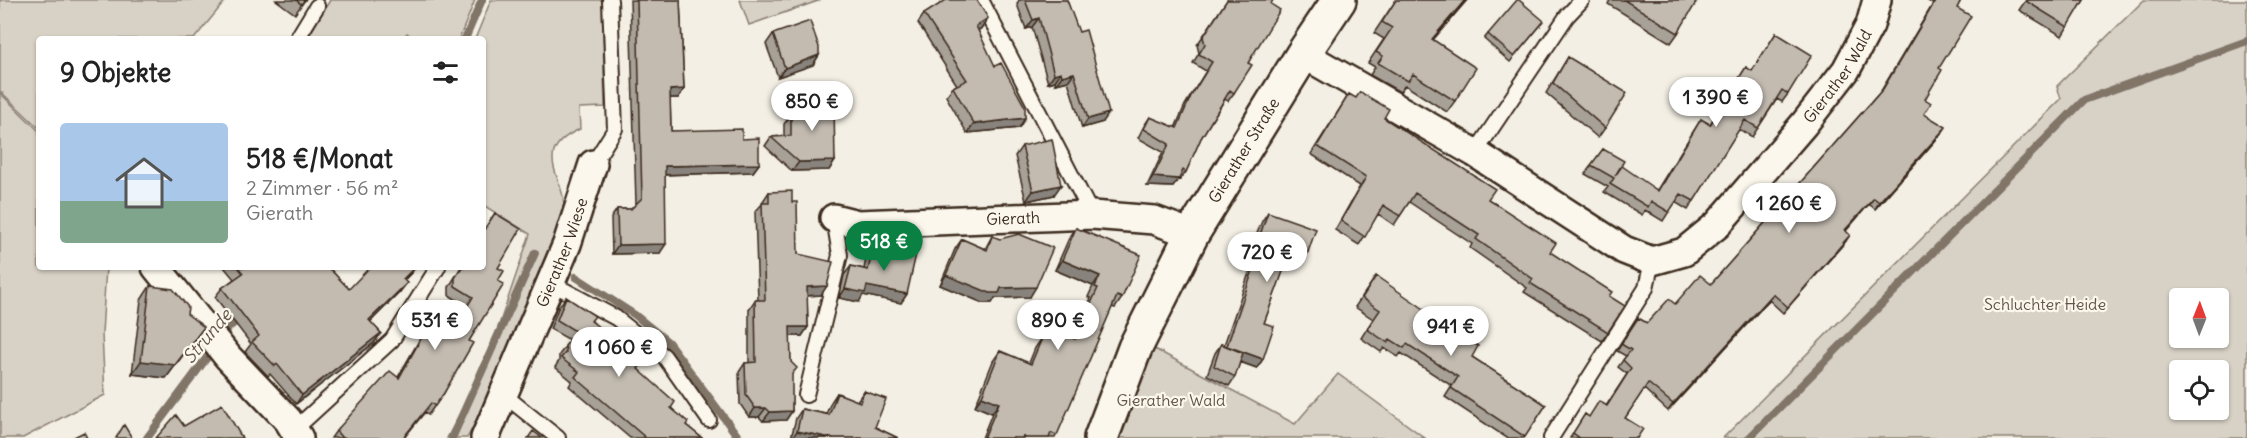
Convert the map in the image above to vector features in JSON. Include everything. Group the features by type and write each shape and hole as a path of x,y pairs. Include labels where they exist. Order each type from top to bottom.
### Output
{"street":[{"name":"Gierather Straße","path":"1101,438 1135,348 1192,234 1303,54 1340,0"},
{"name":"Gierather Wald","path":"1652,261 1684,252 1717,225 1790,141 1846,70 1870,25 1877,0"},
{"path":"1303,54 1475,153 1615,244 1652,261"},
{"name":"Gierather Wiese","path":"485,438 551,283 593,164"},
{"name":"Gierath","path":"834,218 858,224 1092,215 1154,220 1192,234"},
{"path":"158,270 228,357 297,434"}],"lane":[{"path":"593,164 615,129 610,0"},
{"path":"981,0 1092,215"},
{"path":"1475,153 1567,16 1582,0"},
{"path":"299,36 317,6"},
{"path":"806,395 840,255 834,218"},
{"path":"1551,438 1646,288 1652,261"},
{"path":"297,434 392,340 436,270"},
{"path":"551,283 616,318 664,356 708,420"},
{"path":"504,395 558,438"}],"green space":[{"path":"0,0 226,0 196,36 36,36 36,125 0,91"},
{"path":"330,0 475,0 460,36 411,36 407,33 405,36 309,36"},
{"path":"491,0 602,0 605,107 579,108 580,129 564,138 556,148 553,158 554,168 564,203 563,215 480,414 467,438 447,438 487,360 530,234 486,207 486,36 476,36"},
{"path":"740,0 821,0 749,25"},
{"name":"Schluchter Heide","path":"2144,0 2247,0 2247,438 1723,438 2061,99 2057,86"},
{"path":"0,93 36,128 36,270 106,270 102,334 105,395 23,438 0,438"},
{"name":"Gierather Wald","path":"1153,348 1295,424 1338,374 1425,438 1117,438"}],"building":[{"path":"637,0 680,0 684,89 670,90 671,131 742,129 742,139 759,138 759,164 665,166 666,244 618,245 617,209 631,209 642,198"},
{"path":"946,0 977,0 988,18 976,26 995,66 1001,63 1025,107 1025,118 974,124 953,87 967,80 924,14"},
{"path":"1025,0 1067,0 1079,32 1086,30 1109,113 1088,119 1074,73 1062,76 1061,72 1054,74 1039,18 1033,20"},
{"path":"1227,0 1273,0 1271,4 1280,10 1248,63 1252,65 1234,93 1230,90 1201,138 1186,172 1183,170 1179,179 1153,177 1169,144 1144,129 1150,117 1177,128 1191,96 1212,62 1199,54 1205,44 1203,37"},
{"path":"1396,0 1465,0 1432,39 1476,68 1455,101 1413,74 1408,81 1378,63 1383,56 1376,52 1392,28 1382,22"},
{"path":"1517,0 1544,21 1514,57 1488,34"},
{"path":"1624,0 1695,0 1697,1 1678,33"},
{"path":"1936,0 1961,0 1957,8 1971,16 1939,68 1942,70 1925,99 1931,103 1924,114 1946,127 1879,202 1874,198 1845,230 1850,235 1788,307 1773,294 1673,404 1648,383 1625,418 1643,429 1637,438 1580,438 1573,433 1585,414 1589,417 1599,401 1607,406 1631,368 1623,360 1631,350 1621,344 1638,318 1647,323 1669,299 1675,304 1700,275 1711,284 1883,89"},
{"path":"2026,0 2084,0 2068,27"},
{"path":"810,21 819,47 819,55 785,68 773,34"},
{"path":"1776,33 1812,55 1788,94 1782,90 1758,128 1745,120 1694,201 1681,194 1669,212 1651,201 1648,207 1610,184 1614,178 1591,165 1603,149 1624,161 1615,176 1622,166 1658,191 1701,119 1710,125 1746,67 1752,71"},
{"path":"1568,57 1627,93 1605,128 1553,83"},
{"path":"1360,92 1389,109 1384,118 1495,189 1488,199 1556,243 1550,252 1612,292 1609,296 1625,306 1608,332 1530,283 1533,279 1476,239 1479,235 1415,193 1400,216 1383,205 1365,237 1341,221 1366,177 1317,146 1349,94 1356,98"},
{"path":"829,96 829,108 834,107 835,161 799,162 771,137 791,136 791,115 798,108 806,108 806,97"},
{"path":"1052,139 1061,185 1033,191 1022,146"},
{"path":"792,191 792,202 797,202 798,254 833,262 827,286 807,287 808,327 790,327 791,362 797,368 792,374 792,411 770,412 766,408 755,408 746,395 745,363 756,362 755,300 765,300 762,203 769,203 769,192"},
{"path":"1268,212 1316,229 1308,252 1292,247 1264,323 1274,326 1263,359 1227,346 1264,238 1261,232"},
{"path":"495,213 521,229 498,268 504,271 498,281 504,284 469,341 473,343 444,393 435,406 431,403 403,438 342,438 336,431 390,371 399,378 427,328 444,337 448,329 452,331 473,297 455,286 455,278 460,270 486,270 486,227"},
{"path":"1076,228 1141,255 1122,298 1117,296 1057,435 1051,433 1049,438 1023,436 1022,438 984,438 999,403 982,396 1000,351 1031,364 1042,338 1057,332 1075,339 1098,288 1095,287 1100,276 1062,260"},
{"path":"1019,234 1053,248 1036,287 1001,288 999,293 990,293 946,275 962,239 987,250 992,236 1000,239"},
{"path":"874,245 916,254 907,294 867,286 865,293 845,289 851,266 868,270"},
{"path":"240,270 331,270 349,289 367,270 412,270 403,279 407,283 369,320 381,333 302,395 277,364 275,366 252,342 259,336 222,288 243,273"},
{"path":"1376,276 1478,346 1472,357 1546,405 1525,437 1451,388 1458,377 1407,344 1404,348 1390,339 1388,343 1367,329 1380,310 1362,298"},
{"path":"150,286 173,289 188,307 187,314 204,327 175,365 141,361"},
{"path":"566,297 595,316 591,321 643,362 638,369 675,402 671,408 702,438 646,438 575,377 579,372 561,358 566,352 565,346 577,332 557,320"},
{"path":"1221,344 1243,353 1235,377 1214,366"},
{"path":"864,391 886,399 875,427 898,438 831,438 797,431 802,409 829,415 837,393 860,402"},
{"path":"222,404 242,438 156,438 176,415 184,426"},
{"path":"124,425 132,438 116,438"},
{"path":"533,431 542,438 528,438"},
{"path":"84,432 87,438 72,438"}],"waterway":[{"name":"Strunde","path":"466,36 482,0"},
{"path":"1749,438 2084,100 2247,41"},
{"path":"452,438 535,253"},
{"path":"576,277 635,315 668,342 739,438"},
{"name":"Strunde","path":"221,338 229,327 242,317"},
{"name":"Strunde","path":"147,438 214,348"}]}
